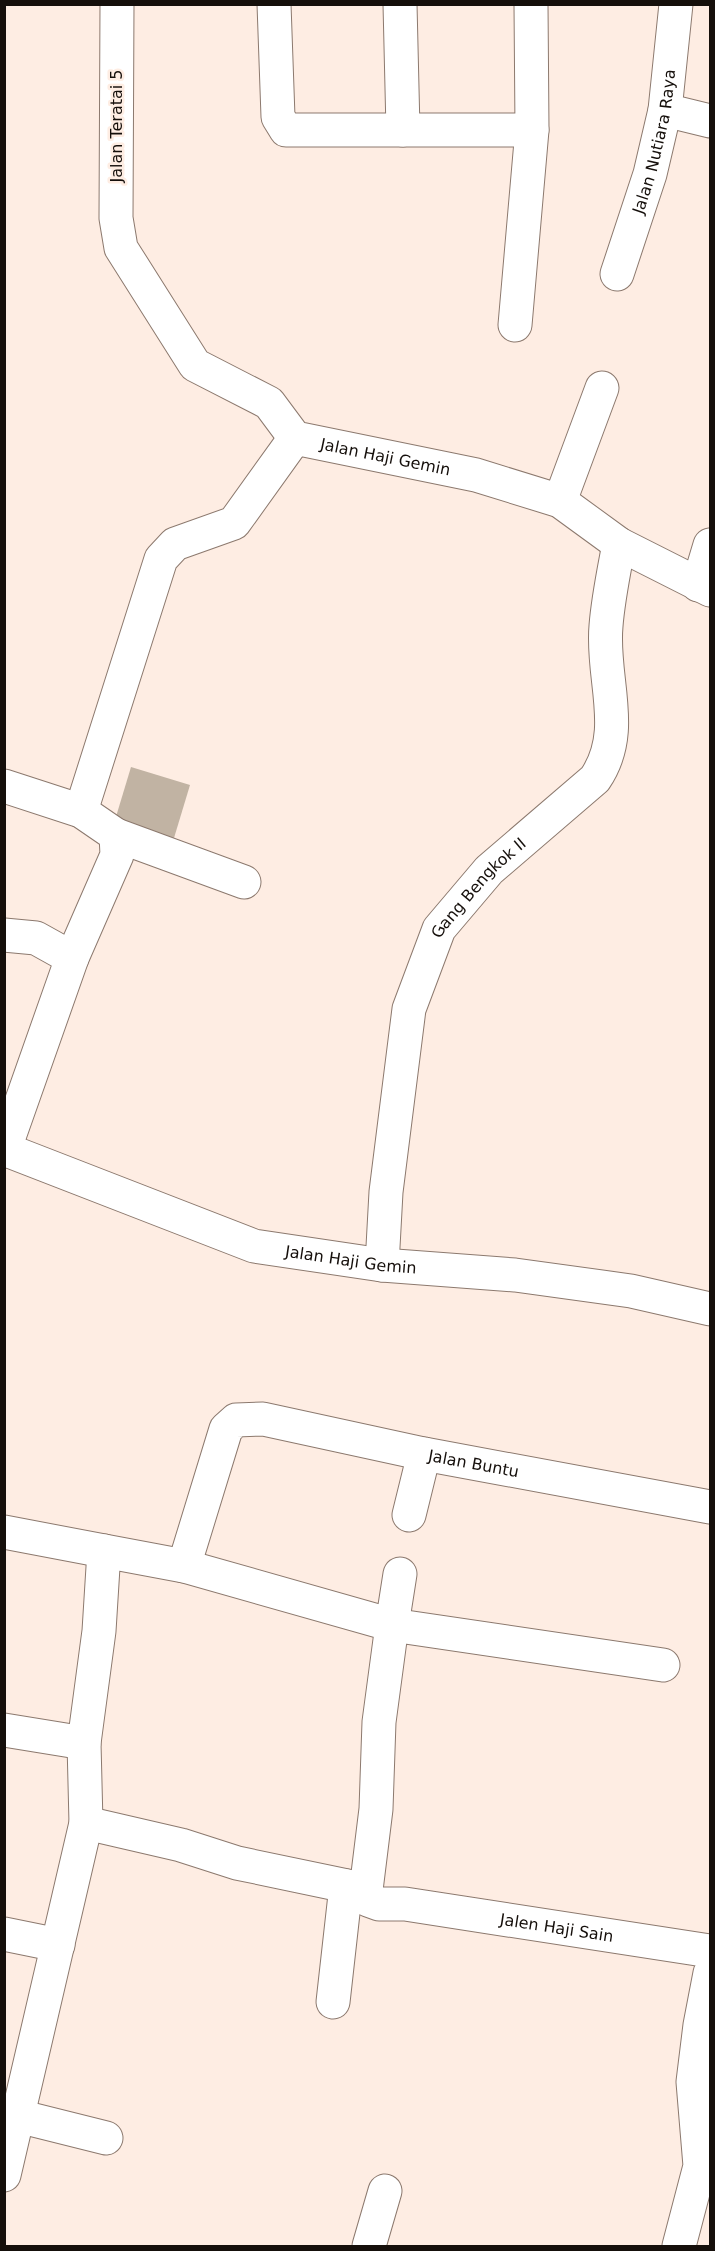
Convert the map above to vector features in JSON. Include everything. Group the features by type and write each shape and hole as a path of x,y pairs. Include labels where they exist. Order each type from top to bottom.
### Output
{"street":[{"name":"Jalan Teratai 5","path":"117,4 116,218 121,248 195,365 269,403 295,438"},
{"path":"274,4 278,117 286,130 532,130"},
{"path":"399,4 403,130"},
{"path":"515,325 532,130 531,4"},
{"name":"Jalan Nutiara Raya","path":"617,274 650,174 665,110 676,4"},
{"path":"665,110 711,121"},
{"path":"560,501 602,388"},
{"path":"81,811 161,559 175,544 234,523 295,438"},
{"name":"Jalan Haji Gemin","path":"295,438 476,475 560,501 619,544 705,587"},
{"name":"Gang Bengkok II","path":"382,1265 386,1192 408,1009 439,929 489,870 595,779 606,763 612,743 606,628 619,544"},
{"path":"705,587 711,545"},
{"path":"4,786 81,811 116,835 244,882"},
{"name":"Jalan Haji Gemin","path":"116,835 117,855 72,958 5,1150 254,1246 382,1265 515,1275 631,1291 711,1309"},
{"path":"4,935 36,938 72,958"},
{"name":"Jalan Buntu","path":"184,1566 226,1429 236,1420 263,1419 424,1454 711,1507"},
{"path":"409,1515 424,1454"},
{"path":"4,1532 184,1566 392,1625 663,1665"},
{"path":"4,2175 15,2101 58,1945 86,1823 84,1743 99,1631 104,1551"},
{"path":"333,2002 356,1888 376,1809 379,1722 400,1574"},
{"path":"4,1730 84,1743"},
{"path":"86,1823 181,1845 237,1863 356,1888"},
{"name":"Jalen Haji Sain","path":"356,1888 368,1900 379,1904 405,1905 711,1951"},
{"path":"4,1934 58,1945"},
{"path":"679,2247 700,2166 693,2082 711,1973"},
{"path":"15,2101 106,2138"},
{"path":"369,2247 385,2191"}],"building":[{"path":"131,767 190,785 174,838 115,820"}]}
